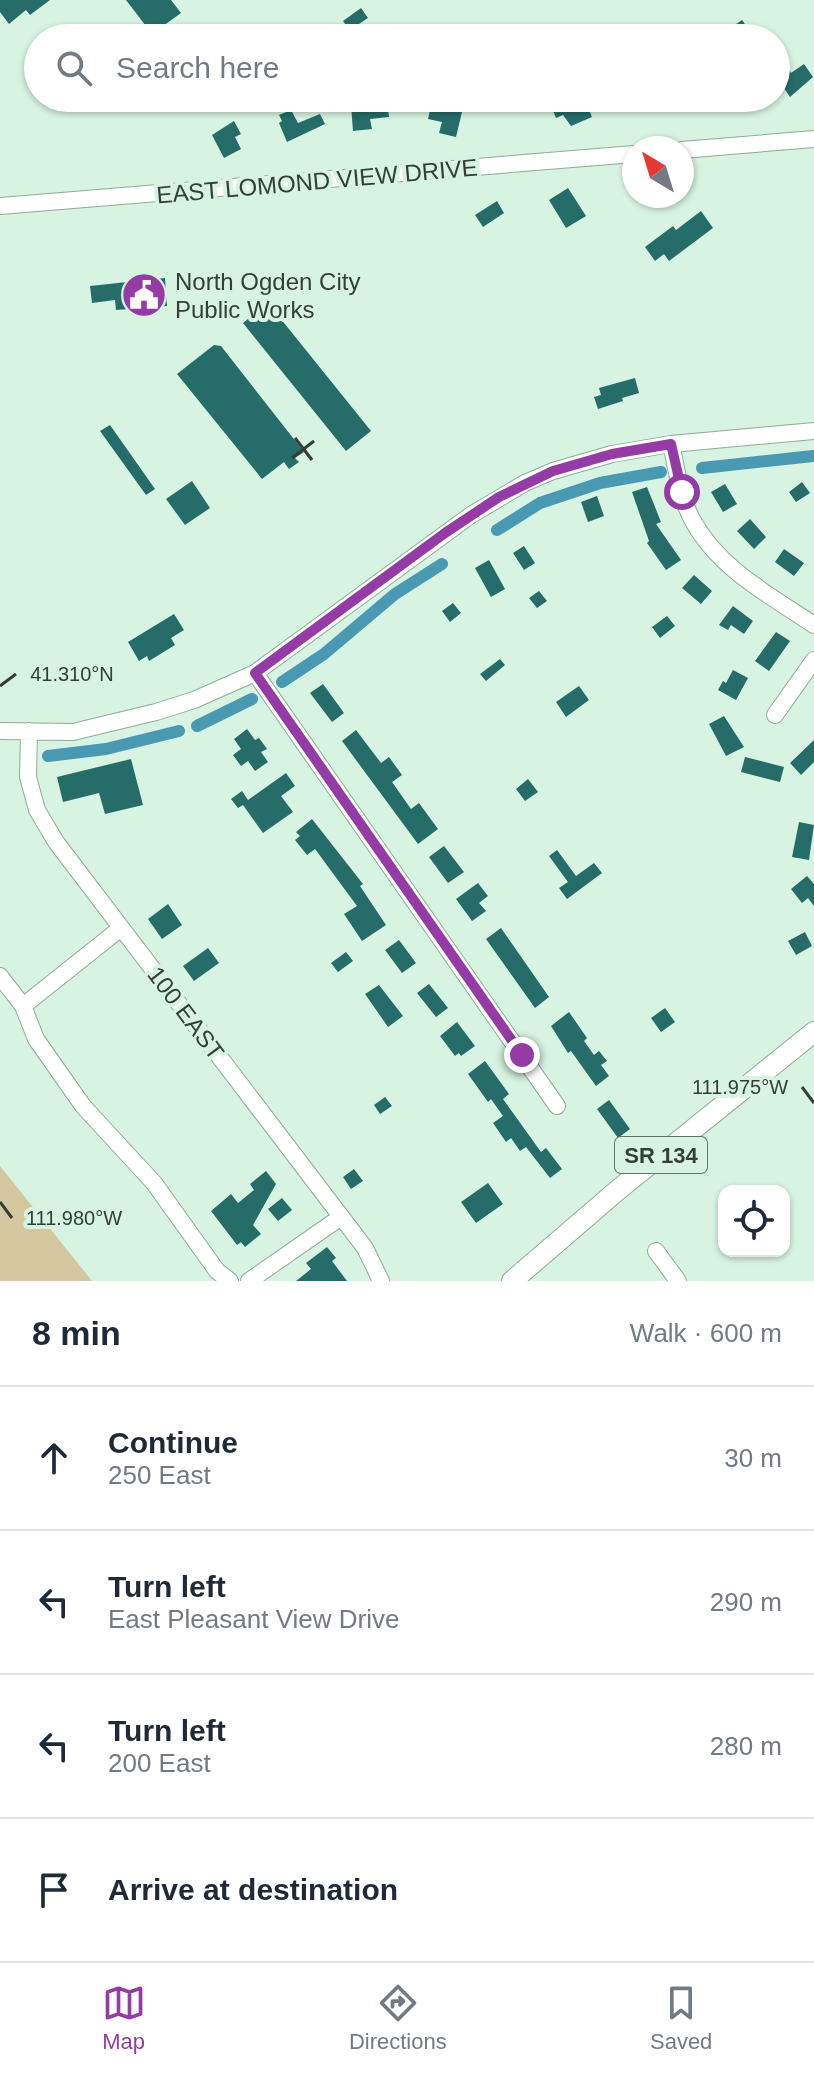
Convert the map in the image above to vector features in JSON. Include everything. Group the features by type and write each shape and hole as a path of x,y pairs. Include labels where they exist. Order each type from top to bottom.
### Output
{"main road":[{"name":"SR 134","path":"512,1281 619,1189 814,1032"}],"street":[{"path":"694,149 814,139"},
{"name":"EAST LOMOND VIEW DRIVE","path":"0,206 622,155"},
{"path":"0,731 73,732 194,700 255,673 445,533 499,497 553,471 612,454 671,444 814,431"},
{"path":"671,444 682,492 693,521 715,552 736,572 814,625"},
{"path":"775,715 814,660"},
{"path":"255,673 557,1106"},
{"name":"100 EAST","path":"29,731 28,777 37,810 56,842 365,1248 381,1281"},
{"path":"23,1006 121,928"},
{"path":"0,976 23,1006 36,1039 83,1106 154,1183 217,1271 230,1281"},
{"path":"249,1281 341,1217"},
{"path":"656,1251 678,1281"}],"shaded area":[{"path":"0,1166 92,1281 0,1281"}],"building":[{"path":"0,0 50,0 30,15 26,10 9,24 0,12"},
{"path":"126,0 171,0 181,13 166,24 144,24"},
{"path":"361,8 368,18 359,24 345,24 343,21"},
{"path":"804,64 813,77 790,97 790,71"},
{"path":"292,112 298,123 320,114 325,124 287,142 279,115"},
{"path":"352,112 388,112 389,117 370,119 372,129 353,131"},
{"path":"430,112 462,112 456,137 439,133 442,122 428,119"},
{"path":"554,112 590,112 592,117 571,126 563,115 556,118"},
{"path":"234,121 241,134 235,137 241,149 224,158 212,135"},
{"path":"568,188 586,216 566,228 549,200"},
{"path":"497,201 504,213 483,227 475,215"},
{"path":"701,211 713,228 669,261 664,254 655,261 645,247 673,226 676,230"},
{"path":"165,278 167,306 116,310 115,300 92,303 90,286"},
{"path":"268,303 371,431 346,451 243,323"},
{"path":"214,345 221,346 304,452 295,458 299,462 289,469 284,462 262,479 177,374"},
{"path":"635,378 639,393 598,409 594,397 601,395 599,388"},
{"path":"110,425 155,489 146,495 100,431"},
{"path":"192,481 210,508 185,525 166,499"},
{"path":"802,482 810,493 796,502 789,492"},
{"path":"725,484 737,504 723,512 711,492"},
{"path":"647,487 661,522 656,524 681,560 666,570 647,543 649,541 632,492"},
{"path":"597,496 604,516 588,522 581,502"},
{"path":"750,519 766,537 754,549 737,531"},
{"path":"524,546 535,563 524,570 513,553"},
{"path":"784,549 804,563 794,576 775,562"},
{"path":"489,560 505,589 491,597 475,568"},
{"path":"694,575 712,591 701,604 682,588"},
{"path":"539,591 547,601 537,608 529,598"},
{"path":"453,603 461,613 450,622 442,611"},
{"path":"733,606 753,621 744,634 731,625 728,630 719,625"},
{"path":"174,614 184,630 171,638 175,645 149,661 147,656 139,661 128,642"},
{"path":"667,616 675,626 660,638 652,627"},
{"path":"776,632 790,641 769,671 755,661"},
{"path":"500,659 505,665 486,681 480,674"},
{"path":"733,670 748,678 736,700 718,690"},
{"path":"323,684 344,713 332,722 310,693"},
{"path":"579,686 589,700 566,717 556,702"},
{"path":"724,716 744,747 726,756 709,724"},
{"path":"247,729 267,749 261,752 268,762 255,771 248,761 241,766 233,755 241,749 234,739"},
{"path":"356,730 381,763 389,757 402,775 392,782 411,809 419,803 438,829 418,844 342,741"},
{"path":"814,740 814,762 801,775 790,763"},
{"path":"745,757 784,767 780,782 741,772"},
{"path":"131,759 143,805 105,814 99,793 63,802 57,777"},
{"path":"286,773 295,786 281,796 293,812 263,833 243,805 238,808 231,799 242,791 248,800"},
{"path":"528,779 538,792 525,801 516,789"},
{"path":"312,819 363,884 360,886 386,925 362,941 344,914 357,906 315,849 307,855 295,840 300,836 296,832"},
{"path":"799,822 814,825 809,860 792,857"},
{"path":"444,846 464,872 448,883 429,857"},
{"path":"557,850 576,876 594,863 602,873 567,899 559,888 568,882 549,856"},
{"path":"807,876 814,884 814,906 808,898 802,903 791,889"},
{"path":"478,883 488,896 479,903 486,911 472,921 456,899"},
{"path":"168,904 182,925 162,939 148,919"},
{"path":"501,928 549,997 535,1008 486,939"},
{"path":"805,932 812,946 796,955 788,941"},
{"path":"399,940 416,963 402,973 385,950"},
{"path":"208,948 219,963 194,981 183,966"},
{"path":"346,952 353,961 338,972 331,963"},
{"path":"429,984 448,1008 436,1017 417,993"},
{"path":"379,985 403,1016 388,1027 365,994"},
{"path":"665,1008 675,1022 661,1032 651,1018"},
{"path":"569,1012 587,1038 584,1041 594,1055 599,1051 607,1061 601,1065 609,1076 596,1086 571,1051 568,1053 551,1026"},
{"path":"457,1022 475,1046 461,1056 459,1053 455,1056 440,1036"},
{"path":"485,1061 509,1094 503,1099 541,1152 546,1148 562,1169 550,1178 526,1147 520,1151 511,1138 506,1142 493,1123 503,1116 491,1099 488,1102 468,1074"},
{"path":"385,1097 392,1106 380,1114 374,1105"},
{"path":"609,1100 630,1129 618,1138 597,1109"},
{"path":"354,1169 363,1181 351,1189 343,1177"},
{"path":"266,1171 276,1184 253,1225 261,1234 245,1247 241,1242 237,1245 211,1211 231,1194 238,1203 254,1190 250,1184"},
{"path":"488,1183 503,1204 476,1223 461,1202"},
{"path":"282,1198 292,1210 278,1221 268,1209"},
{"path":"327,1247 336,1258 332,1261 347,1281 296,1281 311,1269 306,1263"}],"waterway":[{"path":"702,468 813,456"},
{"path":"497,530 540,503 600,483 661,472"},
{"path":"282,682 324,654 395,594 442,564"},
{"path":"197,726 252,699"},
{"path":"48,756 106,749 179,731"}],"place":[{"name":"North Ogden City Public Works","path":"144,295"}],"route":[{"path":"522,1055 255,673 471,515 525,483 553,471 612,454 671,444 682,492"}]}
